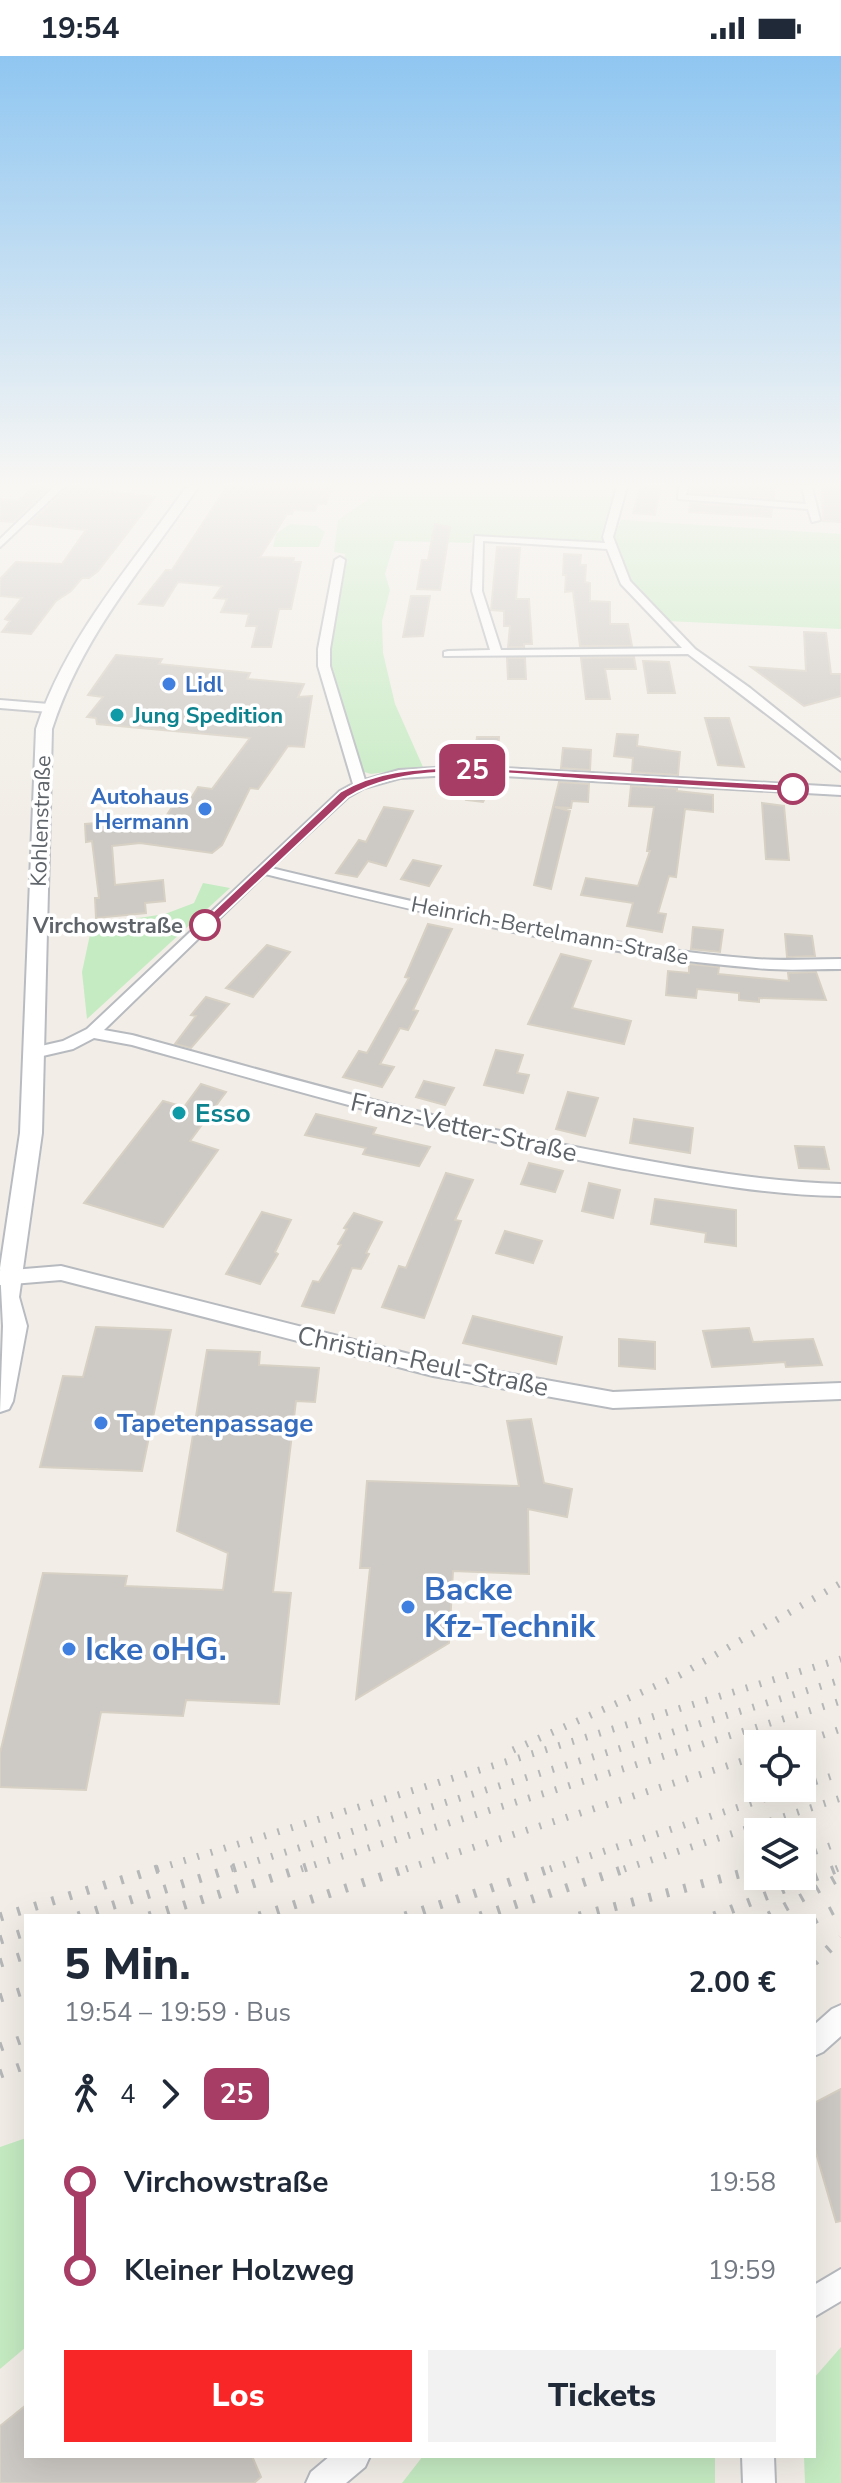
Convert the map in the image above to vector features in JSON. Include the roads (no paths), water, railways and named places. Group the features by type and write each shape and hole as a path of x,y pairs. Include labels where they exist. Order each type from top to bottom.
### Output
{"main road":[{"name":"Kohlenstraße","path":"0,1401 15,1326 5,1289 31,1133 40,773 49,708 58,683 81,640 113,596"}],"street":[{"path":"333,596 324,666 360,785"},
{"path":"479,596 496,652"},
{"path":"639,596 691,651 746,690 841,767"},
{"path":"448,654 691,651"},
{"path":"0,704 49,708"},
{"path":"34,1053 68,1045 92,1033 344,794 360,785 399,774 468,770 841,791"},
{"name":"Heinrich-Bertelmann-Straße","path":"263,870 400,903 604,944 757,964 841,964"},
{"name":"Franz-Vetter-Straße","path":"92,1033 132,1040 366,1105 587,1156 732,1181 841,1190"},
{"name":"Christian-Reul-Straße","path":"5,1289 61,1273 433,1368 613,1400 841,1391"},
{"path":"816,2041 841,2018"},
{"path":"816,2301 841,2284"},
{"path":"322,2483 352,2458"},
{"path":"758,2458 759,2483"}],"railway":[{"path":"513,1750 680,1675 841,1583"},
{"path":"157,1869 841,1659"},
{"path":"231,1869 841,1680"},
{"path":"301,1869 841,1701"},
{"path":"816,1737 841,1729"},
{"path":"406,1869 744,1760"},
{"path":"816,1781 841,1773"},
{"path":"624,1869 841,1798"},
{"path":"550,1869 754,1802"},
{"path":"816,1851 841,1842"},
{"path":"0,1917 164,1867"},
{"path":"84,1914 237,1867"},
{"path":"155,1914 307,1867"},
{"path":"265,1914 412,1867"},
{"path":"411,1914 556,1867"},
{"path":"486,1914 631,1867"},
{"path":"719,1914 841,1867 836,1869"},
{"path":"587,1914 744,1873"},
{"path":"773,1914 841,1876"},
{"path":"816,1919 841,1906"},
{"path":"0,1940 24,1933"},
{"path":"816,1960 841,1938"},
{"path":"0,1963 24,1956"},
{"path":"0,1998 24,1991"},
{"path":"0,2047 24,2039"},
{"path":"0,2074 24,2066"}],"place":[{"name":"Lidl","path":"169,684"},
{"name":"Jung Spedition","path":"117,715"},
{"name":"Autohaus Hermann","path":"205,809"},
{"name":"Virchowstraße","path":"205,925"},
{"name":"Esso","path":"179,1113"},
{"name":"Tapetenpassage","path":"101,1423"},
{"name":"Backe Kfz-Technik","path":"408,1607"},
{"name":"Icke oHG.","path":"69,1649"}]}
